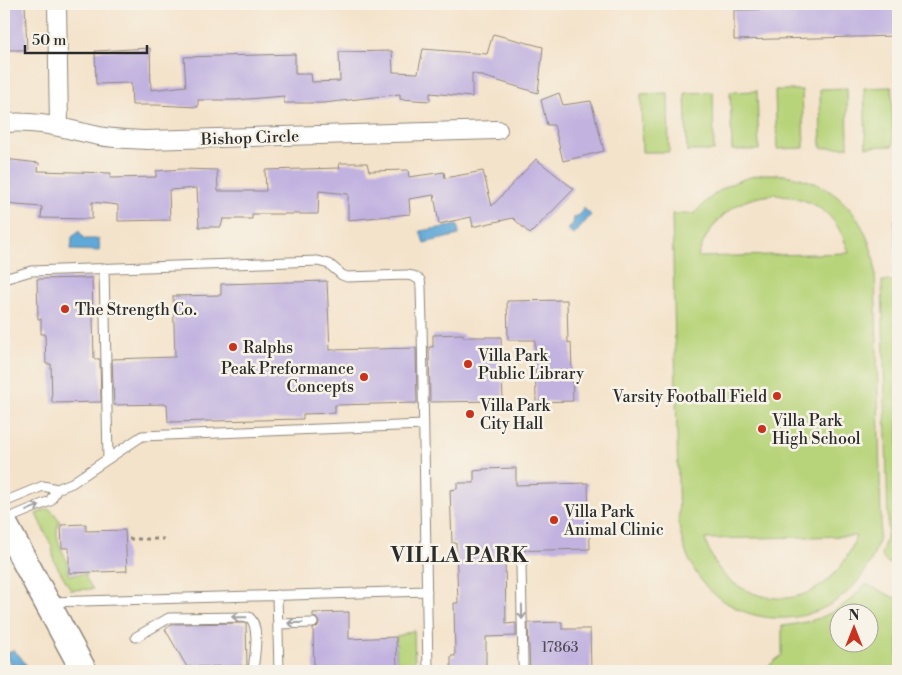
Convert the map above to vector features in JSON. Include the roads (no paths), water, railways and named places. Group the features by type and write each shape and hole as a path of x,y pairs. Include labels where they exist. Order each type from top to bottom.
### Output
{"main road":[{"path":"4,522 84,671"}],"street":[{"path":"57,4 60,126"},
{"name":"Bishop Circle","path":"4,123 33,123 60,126 101,136 146,140 498,130"}],"lane":[{"path":"4,279 31,271 318,261 329,264 347,277 406,275 417,277 420,280 421,287 428,671"},
{"path":"104,268 108,459"},
{"path":"4,502 42,486 57,489 72,483 142,436 424,425"},
{"path":"4,522 50,500 57,489"},
{"path":"522,564 523,664"},
{"path":"46,602 427,591"},
{"path":"277,595 279,671"},
{"path":"136,637 169,618 249,617 254,622 255,631 256,648 253,671"},
{"path":"278,624 313,623"}],"water":[{"path":"583,207 591,215 574,235 567,229 573,224 574,217 580,215"},
{"path":"458,225 459,235 424,243 420,231"},
{"path":"79,231 84,239 99,239 100,251 71,250 72,237"},
{"path":"14,650 29,669 13,671 6,654"}],"place":[{"name":"The Strength Co.","path":"65,309"},
{"name":"Ralphs","path":"233,347"},
{"name":"Villa Park Public Library","path":"468,364"},
{"name":"Peak Preformance Concepts","path":"364,377"},
{"name":"Varsity Football Field","path":"777,396"},
{"name":"Villa Park City Hall","path":"470,414"},
{"name":"Villa Park High School","path":"762,429"},
{"name":"Villa Park Animal Clinic","path":"554,520"}],"district":[{"name":"VILLA PARK","path":"460,555"}]}
